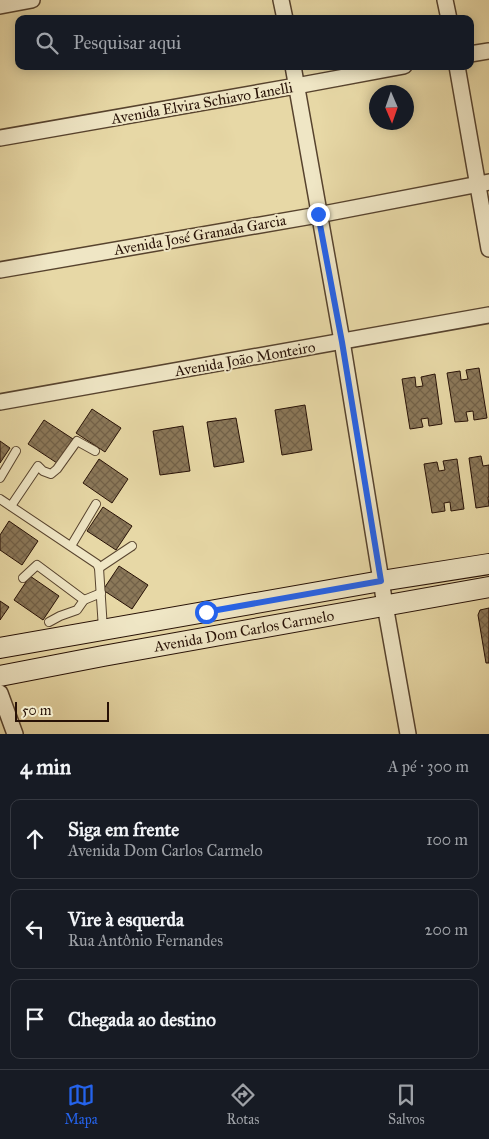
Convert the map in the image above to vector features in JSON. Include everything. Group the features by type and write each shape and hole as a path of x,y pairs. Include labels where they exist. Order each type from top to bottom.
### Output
{"street":[{"path":"0,6 32,0"},
{"path":"282,0 284,15"},
{"path":"445,0 448,15"},
{"path":"474,53 489,51"},
{"path":"293,70 342,342 408,734"},
{"name":"Avenida Elvira Schiavo Ianelli","path":"0,138 382,70"},
{"path":"458,70 483,183 489,248"},
{"name":"Avenida José Granada Garcia","path":"0,270 483,183"},
{"name":"Avenida João Monteiro","path":"0,402 489,315"},
{"name":"Avenida Dom Carlos Carmelo","path":"0,648 381,581 489,564"},
{"name":"Avenida Dom Carlos Carmelo","path":"0,676 211,636 489,587"},
{"path":"206,612 211,636"},
{"path":"0,693 15,734"}],"lane":[{"path":"11,506 38,466 51,474 57,469 77,441 95,451"},
{"path":"0,478 16,451"},
{"path":"0,499 97,564 99,568 103,630"},
{"path":"71,546 96,504"},
{"path":"99,568 132,546"},
{"path":"23,578 37,565 84,600"},
{"path":"49,622 77,610 84,600 100,593"}],"building":[{"path":"479,368 487,418 474,420 473,411 466,412 468,421 455,422 447,373 460,371 461,380 468,379 466,370"},
{"path":"435,374 442,424 429,426 428,418 421,419 423,427 410,429 402,379 415,377 416,387 423,386 421,377"},
{"path":"305,405 312,450 282,455 275,410"},
{"path":"92,409 121,428 105,452 76,433"},
{"path":"236,418 244,462 214,467 207,422"},
{"path":"44,420 73,439 57,463 28,444"},
{"path":"183,426 190,471 160,475 153,431"},
{"path":"0,441 10,448 0,463"},
{"path":"481,456 483,466 489,465 489,506 476,508 469,458"},
{"path":"99,459 128,479 112,503 83,483"},
{"path":"457,459 464,509 451,511 450,502 444,503 445,511 432,513 424,464 437,462 439,471 445,470 443,461"},
{"path":"103,507 132,526 116,550 87,531"},
{"path":"9,521 38,541 22,565 0,550 0,535"},
{"path":"119,566 148,585 132,609 103,590"},
{"path":"30,576 59,596 43,620 14,600"},
{"path":"0,601 9,607 0,620"},
{"path":"489,608 489,663 486,663 478,615 480,610"}],"route":[{"path":"206,612 381,581 342,342 318,214"}]}
